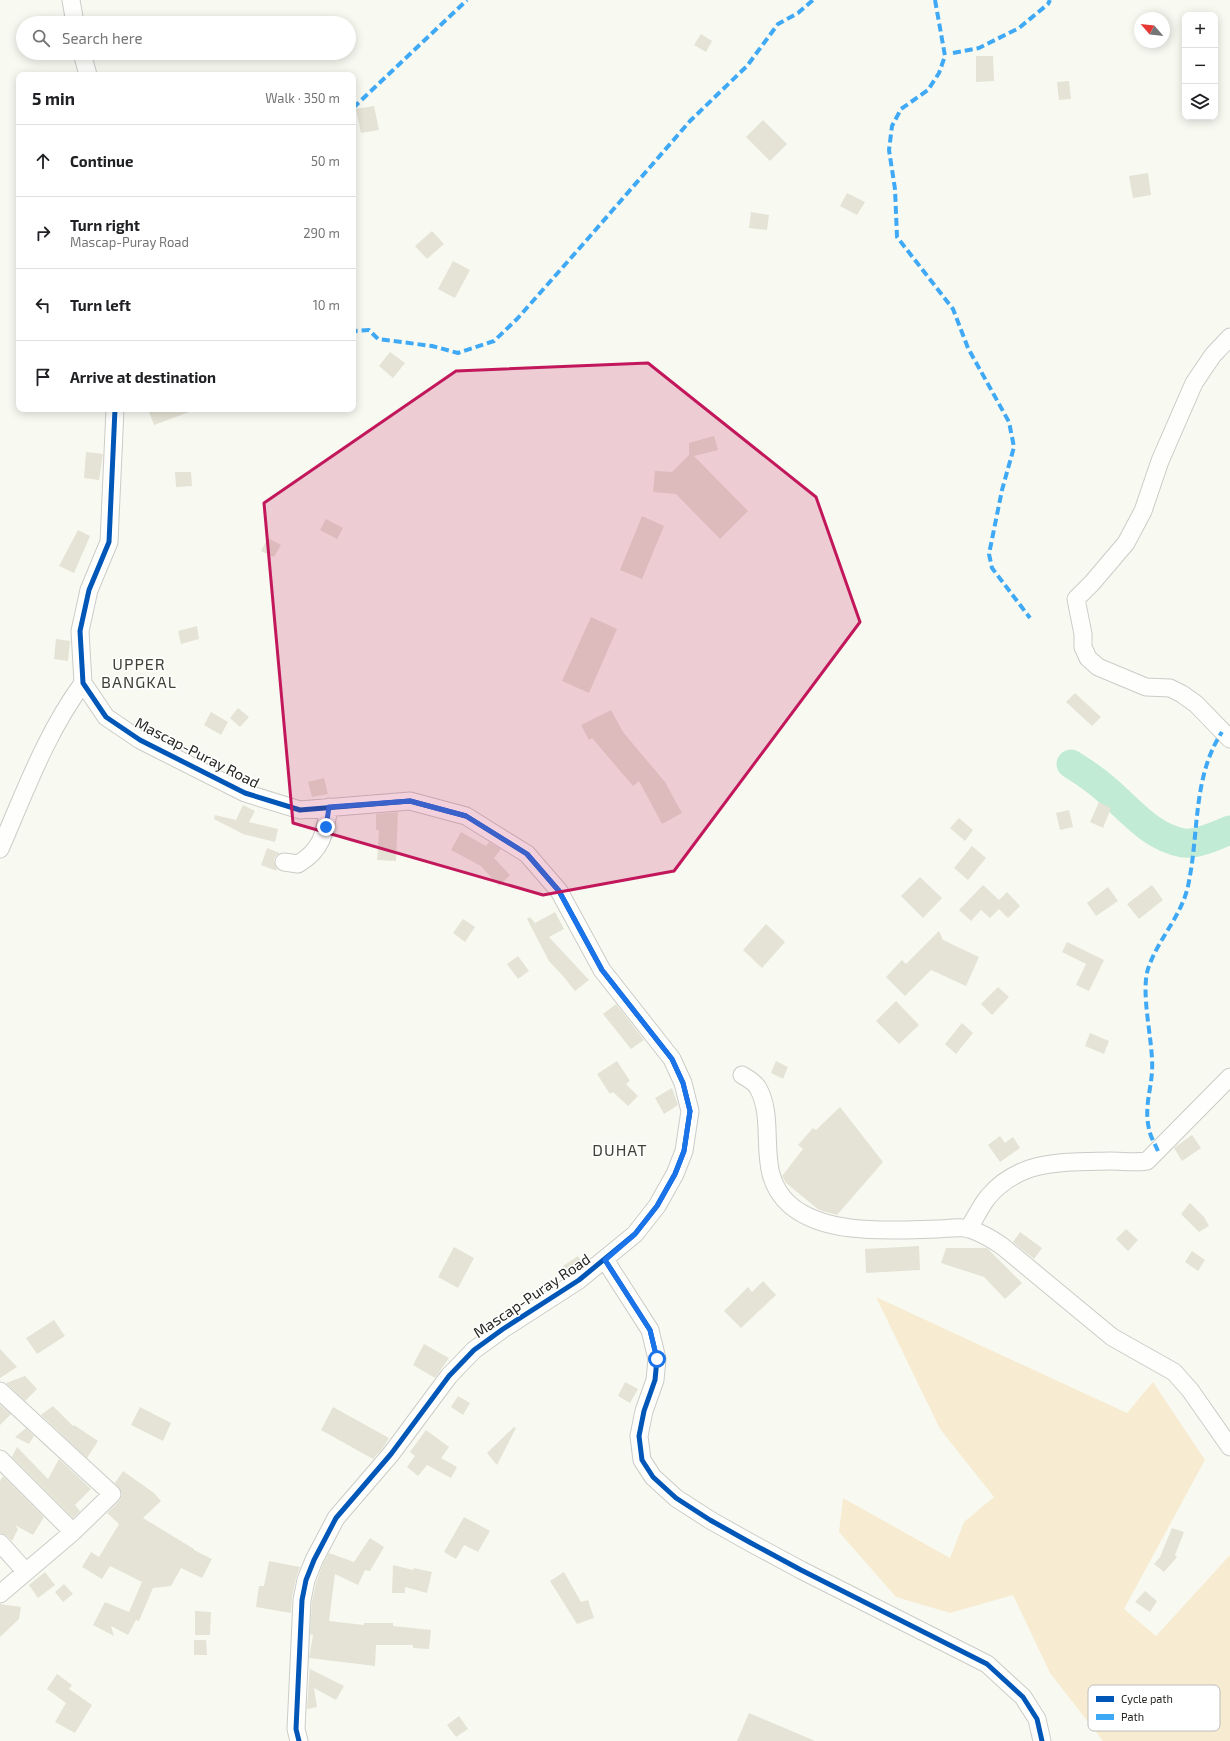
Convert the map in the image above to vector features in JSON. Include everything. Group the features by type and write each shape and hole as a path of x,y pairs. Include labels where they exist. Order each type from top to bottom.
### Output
{"street":[{"path":"71,0 74,16"},
{"path":"84,60 87,72"},
{"path":"1230,337 1213,355 1194,383 1160,461 1143,511 1126,543 1096,579 1076,599 1083,634 1083,647 1088,658 1098,667 1146,688 1170,688 1182,694 1196,704 1230,739"},
{"path":"0,849 51,732 67,705 83,683 80,631 89,590 109,542 115,412"},
{"name":"Mascap-Puray Road","path":"83,683 106,717 140,740 244,793 300,810 410,801 466,816 527,854 559,891 602,970 672,1059 683,1083 690,1111 684,1151 675,1174 657,1206 635,1234 580,1280 520,1317 474,1350 450,1376 391,1454 336,1518 314,1560 306,1580 302,1600 296,1729 299,1741"},
{"path":"284,862 298,864 315,851 326,827 329,807"},
{"path":"742,1075 758,1087 765,1113 770,1172 777,1190 790,1205 811,1218 834,1226 866,1229 968,1229 988,1237 1002,1246 1112,1337 1174,1372 1190,1390 1230,1447"},
{"path":"968,1229 988,1198 1006,1181 1023,1171 1044,1164 1112,1161 1133,1163 1147,1160 1158,1151 1230,1077"},
{"path":"1211,1095 1230,1094"},
{"path":"605,1260 650,1330 657,1359 655,1380 644,1411 639,1436 642,1460 653,1477 676,1498 710,1520 801,1570 988,1664 1024,1697 1037,1719 1042,1741"},
{"path":"0,1391 112,1494 73,1532 0,1594"},
{"path":"0,1459 73,1532"},
{"path":"0,1543 26,1572"}],"highlighted area":[{"path":"648,363 816,497 860,622 674,871 543,895 293,823 264,503 456,371"}],"shaded area":[{"path":"876,1297 1127,1413 1153,1382 1205,1460 1124,1609 1156,1636 1230,1555 1230,1741 1103,1741 1095,1731 1220,1731 1220,1685 1088,1685 1088,1722 1050,1673 1013,1595 950,1613 896,1597 839,1532 843,1498 950,1558 964,1522 994,1497 940,1429"}],"building":[{"path":"701,34 712,41 706,52 694,45"},
{"path":"976,56 993,56 994,81 976,82"},
{"path":"1069,81 1071,99 1059,100 1057,82"},
{"path":"374,106 379,130 361,133 356,109"},
{"path":"763,120 787,144 770,161 746,137"},
{"path":"1148,173 1151,195 1133,198 1129,176"},
{"path":"847,193 865,202 857,215 840,206"},
{"path":"751,212 769,215 767,230 749,228"},
{"path":"432,231 444,244 427,259 415,246"},
{"path":"453,261 470,270 455,298 438,289"},
{"path":"390,352 405,363 393,378 379,366"},
{"path":"149,412 189,412 154,425"},
{"path":"714,436 718,450 694,456 748,511 720,539 676,494 653,492 655,471 672,472 689,455 689,443"},
{"path":"86,452 103,454 99,480 84,478"},
{"path":"175,472 191,472 192,486 176,487"},
{"path":"642,516 664,526 642,579 620,570"},
{"path":"326,519 343,528 337,539 320,530"},
{"path":"78,530 90,536 74,573 59,566"},
{"path":"268,538 281,545 274,557 261,551"},
{"path":"591,617 617,629 589,693 562,681"},
{"path":"197,626 199,639 181,644 178,631"},
{"path":"56,639 70,641 68,661 54,659"},
{"path":"1075,693 1101,717 1092,726 1066,702"},
{"path":"238,708 249,717 240,727 230,718"},
{"path":"611,710 623,732 665,782 682,813 662,824 639,781 633,786 592,738 589,740 581,725"},
{"path":"211,712 228,722 221,735 204,725"},
{"path":"324,778 328,794 312,797 308,782"},
{"path":"1099,802 1111,808 1103,828 1090,822"},
{"path":"243,805 255,811 249,822 278,829 275,842 243,834 214,819 215,815 236,820"},
{"path":"1069,810 1073,827 1060,830 1056,813"},
{"path":"398,812 396,861 377,860 379,830 376,830 376,814"},
{"path":"959,818 973,830 965,841 950,828"},
{"path":"461,832 486,846 489,842 501,849 494,858 510,875 499,886 481,866 451,850"},
{"path":"972,846 986,858 968,880 954,868"},
{"path":"267,848 280,853 274,860 277,871 261,865"},
{"path":"920,877 942,898 923,918 901,896"},
{"path":"983,885 999,900 1007,892 1020,906 1008,918 999,909 990,918 981,910 971,921 959,910"},
{"path":"1152,885 1163,900 1139,919 1127,904"},
{"path":"1108,887 1118,901 1096,916 1087,903"},
{"path":"555,912 564,929 549,937 589,980 575,991 549,961 527,919 530,917 535,923"},
{"path":"463,919 475,927 465,942 453,933"},
{"path":"766,924 785,942 762,968 743,950"},
{"path":"939,931 943,940 979,957 966,986 931,970 905,996 886,977 902,960 906,964"},
{"path":"1067,942 1104,960 1089,991 1076,985 1086,964 1062,952"},
{"path":"518,956 529,971 518,979 507,964"},
{"path":"998,987 1009,997 992,1015 981,1004"},
{"path":"896,1001 919,1025 899,1044 876,1021"},
{"path":"616,1004 644,1040 631,1049 603,1014"},
{"path":"962,1023 973,1033 956,1054 945,1044"},
{"path":"1090,1033 1109,1041 1104,1054 1085,1046"},
{"path":"617,1061 630,1081 626,1084 638,1096 628,1106 613,1092 610,1094 597,1074"},
{"path":"776,1061 788,1067 783,1079 771,1073"},
{"path":"672,1088 678,1105 664,1114 655,1098"},
{"path":"840,1107 883,1162 837,1215 819,1210 786,1183 782,1176 803,1149 798,1145 813,1128 816,1130"},
{"path":"1192,1135 1201,1148 1182,1161 1174,1148"},
{"path":"1000,1136 1005,1143 1013,1137 1020,1148 1000,1162 988,1145"},
{"path":"1190,1203 1204,1217 1209,1226 1199,1232 1181,1214"},
{"path":"1126,1229 1138,1240 1128,1251 1116,1239"},
{"path":"1020,1232 1042,1248 1034,1259 1013,1242"},
{"path":"919,1246 920,1270 866,1273 865,1249"},
{"path":"454,1247 474,1258 458,1288 438,1277"},
{"path":"946,1248 987,1248 1022,1283 1005,1299 984,1277 941,1263"},
{"path":"1192,1251 1205,1260 1198,1271 1185,1262"},
{"path":"578,1256 583,1264 569,1275 563,1266"},
{"path":"763,1281 776,1295 741,1328 724,1311 748,1287 752,1292"},
{"path":"54,1320 65,1336 37,1354 26,1338"},
{"path":"424,1344 449,1358 435,1378 413,1365"},
{"path":"0,1349 17,1367 0,1378"},
{"path":"25,1376 37,1389 25,1401 6,1383"},
{"path":"625,1382 638,1389 630,1403 618,1396"},
{"path":"458,1396 470,1403 463,1415 451,1407"},
{"path":"0,1405 11,1414 0,1425"},
{"path":"53,1406 73,1426 74,1425 98,1441 87,1458 41,1415"},
{"path":"140,1407 171,1423 163,1441 131,1425"},
{"path":"333,1407 389,1438 383,1448 373,1459 321,1430"},
{"path":"514,1427 516,1428 497,1465 487,1453"},
{"path":"26,1428 34,1436 29,1444 15,1437"},
{"path":"426,1430 449,1447 441,1458 457,1467 451,1478 427,1465 418,1476 407,1467 415,1456 410,1452"},
{"path":"17,1447 48,1479 59,1459 91,1489 75,1505 80,1511 73,1518 12,1457"},
{"path":"123,1471 154,1493 161,1501 143,1518 194,1550 212,1559 202,1578 181,1568 171,1586 153,1588 139,1621 136,1620 128,1635 111,1626 114,1636 93,1625 105,1602 129,1612 142,1582 110,1566 102,1579 82,1567 91,1552 99,1557 119,1524 107,1513 119,1501 122,1495 115,1483"},
{"path":"3,1476 44,1517 33,1535 15,1525 18,1529 12,1541 7,1536 0,1533 0,1481"},
{"path":"464,1517 490,1531 478,1552 464,1545 456,1559 444,1552"},
{"path":"1172,1528 1184,1532 1175,1555 1177,1557 1164,1572 1154,1564 1160,1557"},
{"path":"370,1538 384,1547 370,1571 365,1570 358,1585 335,1574 329,1621 364,1625 364,1623 393,1623 393,1626 431,1630 429,1649 413,1648 413,1645 376,1645 375,1666 309,1658 313,1635 310,1634 312,1601 316,1583 323,1564 329,1553 354,1562"},
{"path":"269,1561 300,1567 292,1598 291,1613 256,1607 259,1586 264,1586"},
{"path":"393,1565 413,1570 414,1568 432,1572 427,1593 405,1587 405,1593 392,1593"},
{"path":"45,1572 55,1585 38,1598 29,1585"},
{"path":"564,1572 581,1602 588,1600 594,1618 577,1624 550,1581"},
{"path":"64,1584 73,1594 63,1602 55,1592"},
{"path":"1145,1591 1157,1601 1150,1612 1135,1602"},
{"path":"0,1604 21,1607 19,1619 0,1637"},
{"path":"195,1611 211,1612 210,1635 195,1635"},
{"path":"194,1640 206,1640 207,1655 194,1655"},
{"path":"310,1664 310,1669 344,1686 336,1700 314,1688 317,1707 307,1709"},
{"path":"57,1674 72,1685 69,1689 92,1705 75,1733 55,1722 66,1703 47,1689"},
{"path":"749,1713 815,1741 737,1741"},
{"path":"459,1716 468,1729 456,1737 447,1725"}],"waterway":[{"path":"1071,764 1086,773 1151,829 1172,840 1183,843 1195,843 1230,830"}],"marked path":[{"path":"356,105 467,0"},
{"path":"356,331 369,330 378,339 432,346 458,353 494,341 517,319 690,121 747,66 778,24 798,13 813,0"},
{"path":"935,0 945,56 939,73 928,90 901,109 892,126 889,150 895,189 897,237 953,309 968,348 1009,422 1014,447 1002,490 989,554 992,568 1030,618"},
{"path":"953,53 979,48 1019,28 1048,4 1050,0"},
{"path":"1158,1151 1150,1134 1147,1113 1152,1059 1146,1003 1146,977 1154,955 1177,914 1186,893 1192,862 1201,785 1213,749 1222,732"}],"cycle path":[{"path":"115,412 109,542 89,590 80,631 83,683 106,717 140,740 245,793 300,810 410,801 466,816 527,854 559,891 602,970 672,1059 683,1083 690,1111 684,1151 675,1174 657,1206 635,1234 579,1280 503,1329 474,1350 449,1376 391,1454 336,1518 314,1560 306,1580 302,1600 296,1729 299,1741"},
{"path":"605,1260 650,1330 657,1359 655,1380 644,1411 639,1436 642,1460 653,1477 676,1498 710,1520 751,1543 801,1570 987,1664 1023,1697 1037,1719 1042,1741"}],"district":[{"name":"UPPER BANGKAL","path":"139,673"},
{"name":"DUHAT","path":"620,1150"}],"route":[{"path":"326,827 329,807 410,801 466,816 527,854 559,891 602,970 672,1059 683,1083 690,1111 684,1151 675,1174 657,1206 635,1234 605,1260 650,1330 657,1359"}]}
